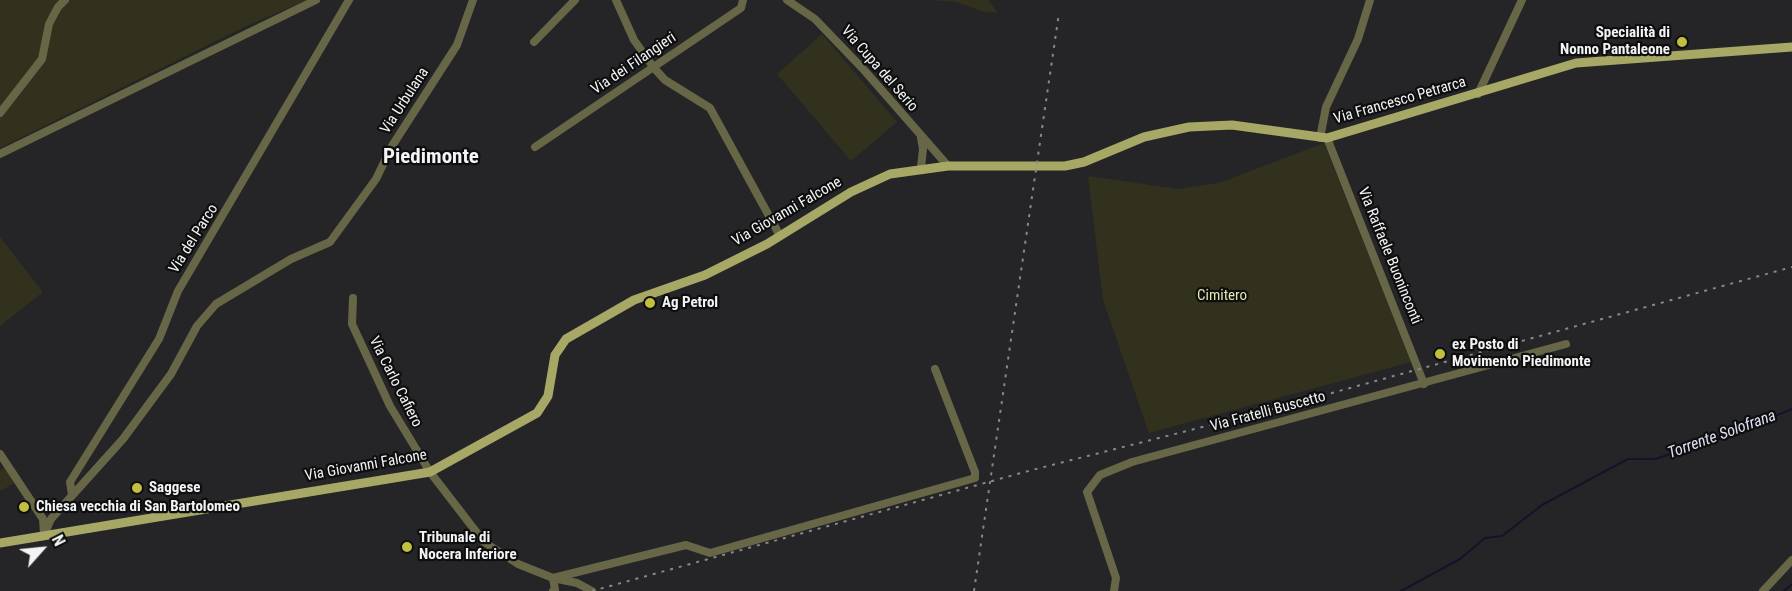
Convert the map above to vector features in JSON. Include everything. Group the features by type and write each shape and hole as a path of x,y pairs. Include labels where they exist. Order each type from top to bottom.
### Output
{"main road":[{"name":"Via Francesco Petrarca","path":"948,165 1065,166 1084,162 1144,137 1209,125 1272,130 1324,138 1576,63 1792,47"},
{"name":"Via Giovanni Falcone","path":"0,543 430,472 537,413 548,396 555,355 566,339 634,300 705,275 780,236 863,185 890,174 921,167 948,165"}],"street":[{"path":"0,113 42,59 49,24 58,7 65,0"},
{"path":"0,154 316,0"},
{"name":"Via del Parco","path":"72,495 70,482 159,339 178,291 350,0"},
{"name":"Via Urbulana","path":"72,495 137,420 171,374 197,326 216,304 291,259 330,242 376,179 392,146 453,53 473,0"},
{"path":"534,42 575,0"},
{"path":"616,0 634,40 654,68 665,80 710,108 780,236"},
{"name":"Via dei Filangieri","path":"536,147 741,8 743,0"},
{"name":"Via Cupa del Serio","path":"787,0 815,19 864,70 920,137 948,165"},
{"path":"1324,138 1326,107 1359,39 1370,0"},
{"path":"1478,94 1521,0"},
{"path":"920,137 923,149 921,167"},
{"name":"Via Raffaele Buoninconti","path":"1324,138 1424,384"},
{"name":"Via Carlo Cafiero","path":"353,298 352,324 390,406 430,472 484,542 518,564 553,578"},
{"name":"Via Fratelli Buscetto","path":"1114,591 1116,578 1087,492 1100,475 1132,462 1566,344"},
{"path":"553,578 686,546 710,553 975,478 975,472 935,369"},
{"path":"0,454 43,519 44,535"},
{"path":"44,535 51,519 72,495"},
{"path":"1763,591 1792,560"},
{"path":"553,578 555,590 553,591"},
{"path":"553,578 577,583 592,591"}],"green space":[{"path":"0,0 307,0 244,27 0,148"},
{"path":"929,0 988,0 998,13 981,11 957,2"},
{"path":"822,34 897,122 851,161 777,74"},
{"name":"Cimitero","path":"1324,143 1411,362 1149,433 1103,300 1088,176 1178,189 1219,183"},
{"path":"0,237 43,292 0,326"},
{"path":"5,467 15,483 0,491 0,470"}],"waterway":[{"name":"Torrente Solofrana","path":"1401,591 1460,559 1485,538 1502,536 1542,505 1628,459 1655,459 1725,437 1792,409"},
{"name":"Torrente Solofrana","path":"1784,591 1792,584"}],"railway":[{"path":"974,591 1059,13"},
{"path":"592,591 1032,470 1266,411 1792,267"}],"place":[{"name":"Specialità di Nonno Pantaleone","path":"1682,42"},
{"name":"Ag Petrol","path":"650,303"},
{"name":"ex Posto di Movimento Piedimonte","path":"1440,354"},
{"name":"Saggese","path":"137,488"},
{"name":"Chiesa vecchia di San Bartolomeo","path":"24,507"},
{"name":"Tribunale di Nocera Inferiore","path":"407,547"}],"district":[{"name":"Piedimonte","path":"431,158"}]}
